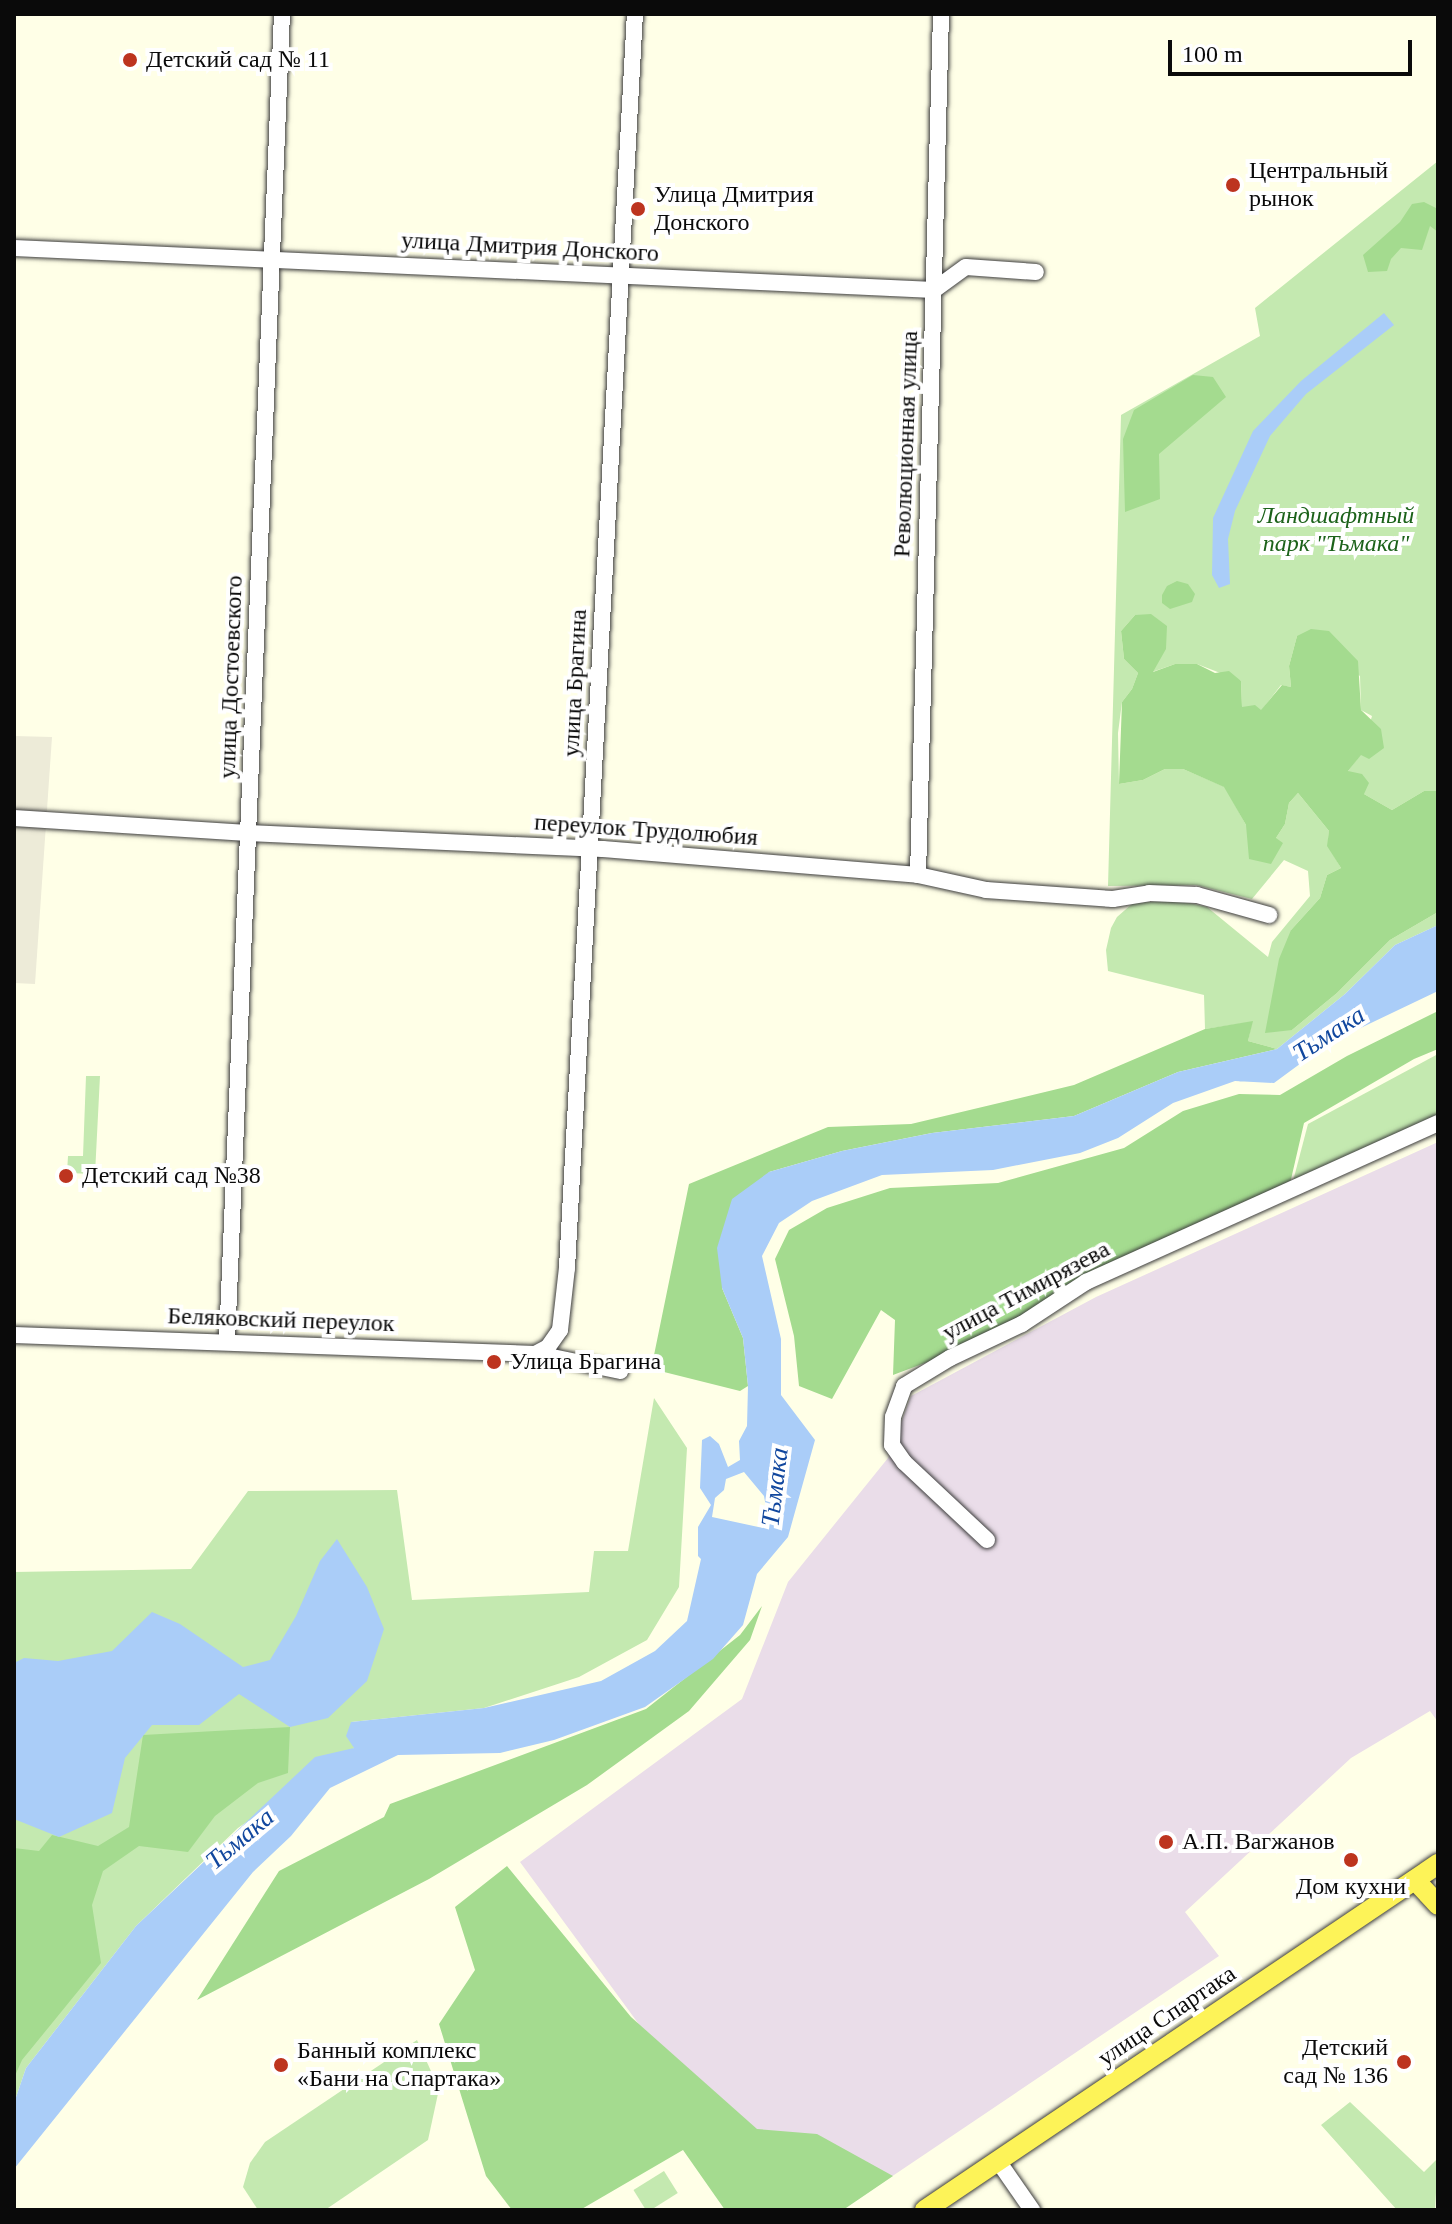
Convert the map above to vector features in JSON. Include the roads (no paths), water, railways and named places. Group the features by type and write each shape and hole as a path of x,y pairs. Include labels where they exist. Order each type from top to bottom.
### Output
{"main road":[{"name":"улица Спартака","path":"925,2210 1438,1864"},
{"path":"1415,1880 1438,1905"}],"street":[{"name":"улица Достоевского","path":"227,1342 282,14"},
{"name":"улица Брагина","path":"542,1352 560,1330 564,1307 635,14"},
{"name":"Революционная улица","path":"918,875 941,14"},
{"name":"улица Дмитрия Донского","path":"14,248 934,290"},
{"path":"934,290 966,267 1036,272"},
{"name":"переулок Трудолюбия","path":"14,818 248,833 591,848 918,875 986,890 1113,899 1149,893 1197,895 1269,915"},
{"name":"улица Тимирязева","path":"987,1540 904,1462 892,1445 893,1417 904,1386 950,1358 1022,1324 1086,1282 1438,1123"},
{"name":"Беляковский переулок","path":"14,1335 542,1352 620,1371"},
{"path":"998,2161 1032,2210"}],"water":[{"path":"1384,313 1394,325 1306,394 1270,436 1235,511 1228,539 1230,584 1219,588 1212,575 1213,518 1253,431 1301,381"},
{"name":"Тьмака","path":"1438,925 1438,991 1327,1044 1274,1083 1235,1081 1173,1103 1118,1138 1080,1153 993,1170 882,1175 812,1201 779,1223 762,1256 781,1339 781,1395 815,1440 788,1537 757,1574 743,1625 713,1659 645,1707 554,1740 500,1753 398,1755 330,1788 291,1836 253,1872 14,2169 14,2103 26,2068 136,1926 315,1757 354,1748 346,1736 351,1722 484,1708 601,1681 655,1651 687,1621 701,1559 698,1556 698,1527 711,1505 700,1488 702,1440 710,1436 719,1444 728,1467 740,1460 739,1441 747,1426 748,1386 743,1338 722,1288 717,1248 732,1199 769,1172 842,1151 932,1133 1074,1116 1178,1072 1277,1049 1345,994 1395,945","holes":["744,1472 764,1496 767,1513 763,1528 712,1517 715,1498 724,1490 726,1479"]},
{"path":"337,1539 367,1587 384,1629 367,1681 328,1718 290,1727 239,1694 199,1725 152,1725 125,1758 112,1813 59,1837 14,1819 14,1663 24,1658 58,1661 112,1651 152,1612 180,1624 243,1667 270,1660 296,1616 320,1561"}],"place":[{"name":"Детский сад № 11","path":"130,60"},
{"name":"Центральный рынок","path":"1233,185"},
{"name":"Улица Дмитрия Донского","path":"638,209"},
{"name":"Детский сад №38","path":"66,1176"},
{"name":"Улица Брагина","path":"494,1362"},
{"name":"А.П. Вагжанов","path":"1166,1842"},
{"name":"Дом кухни","path":"1351,1860"},
{"name":"Детский сад № 136","path":"1404,2062"},
{"name":"Банный комплекс «Бани на Спартака»","path":"281,2065"}],"park label":[{"name":"Ландшафтный парк \"Тьмака\"","path":"1336,530"}]}
